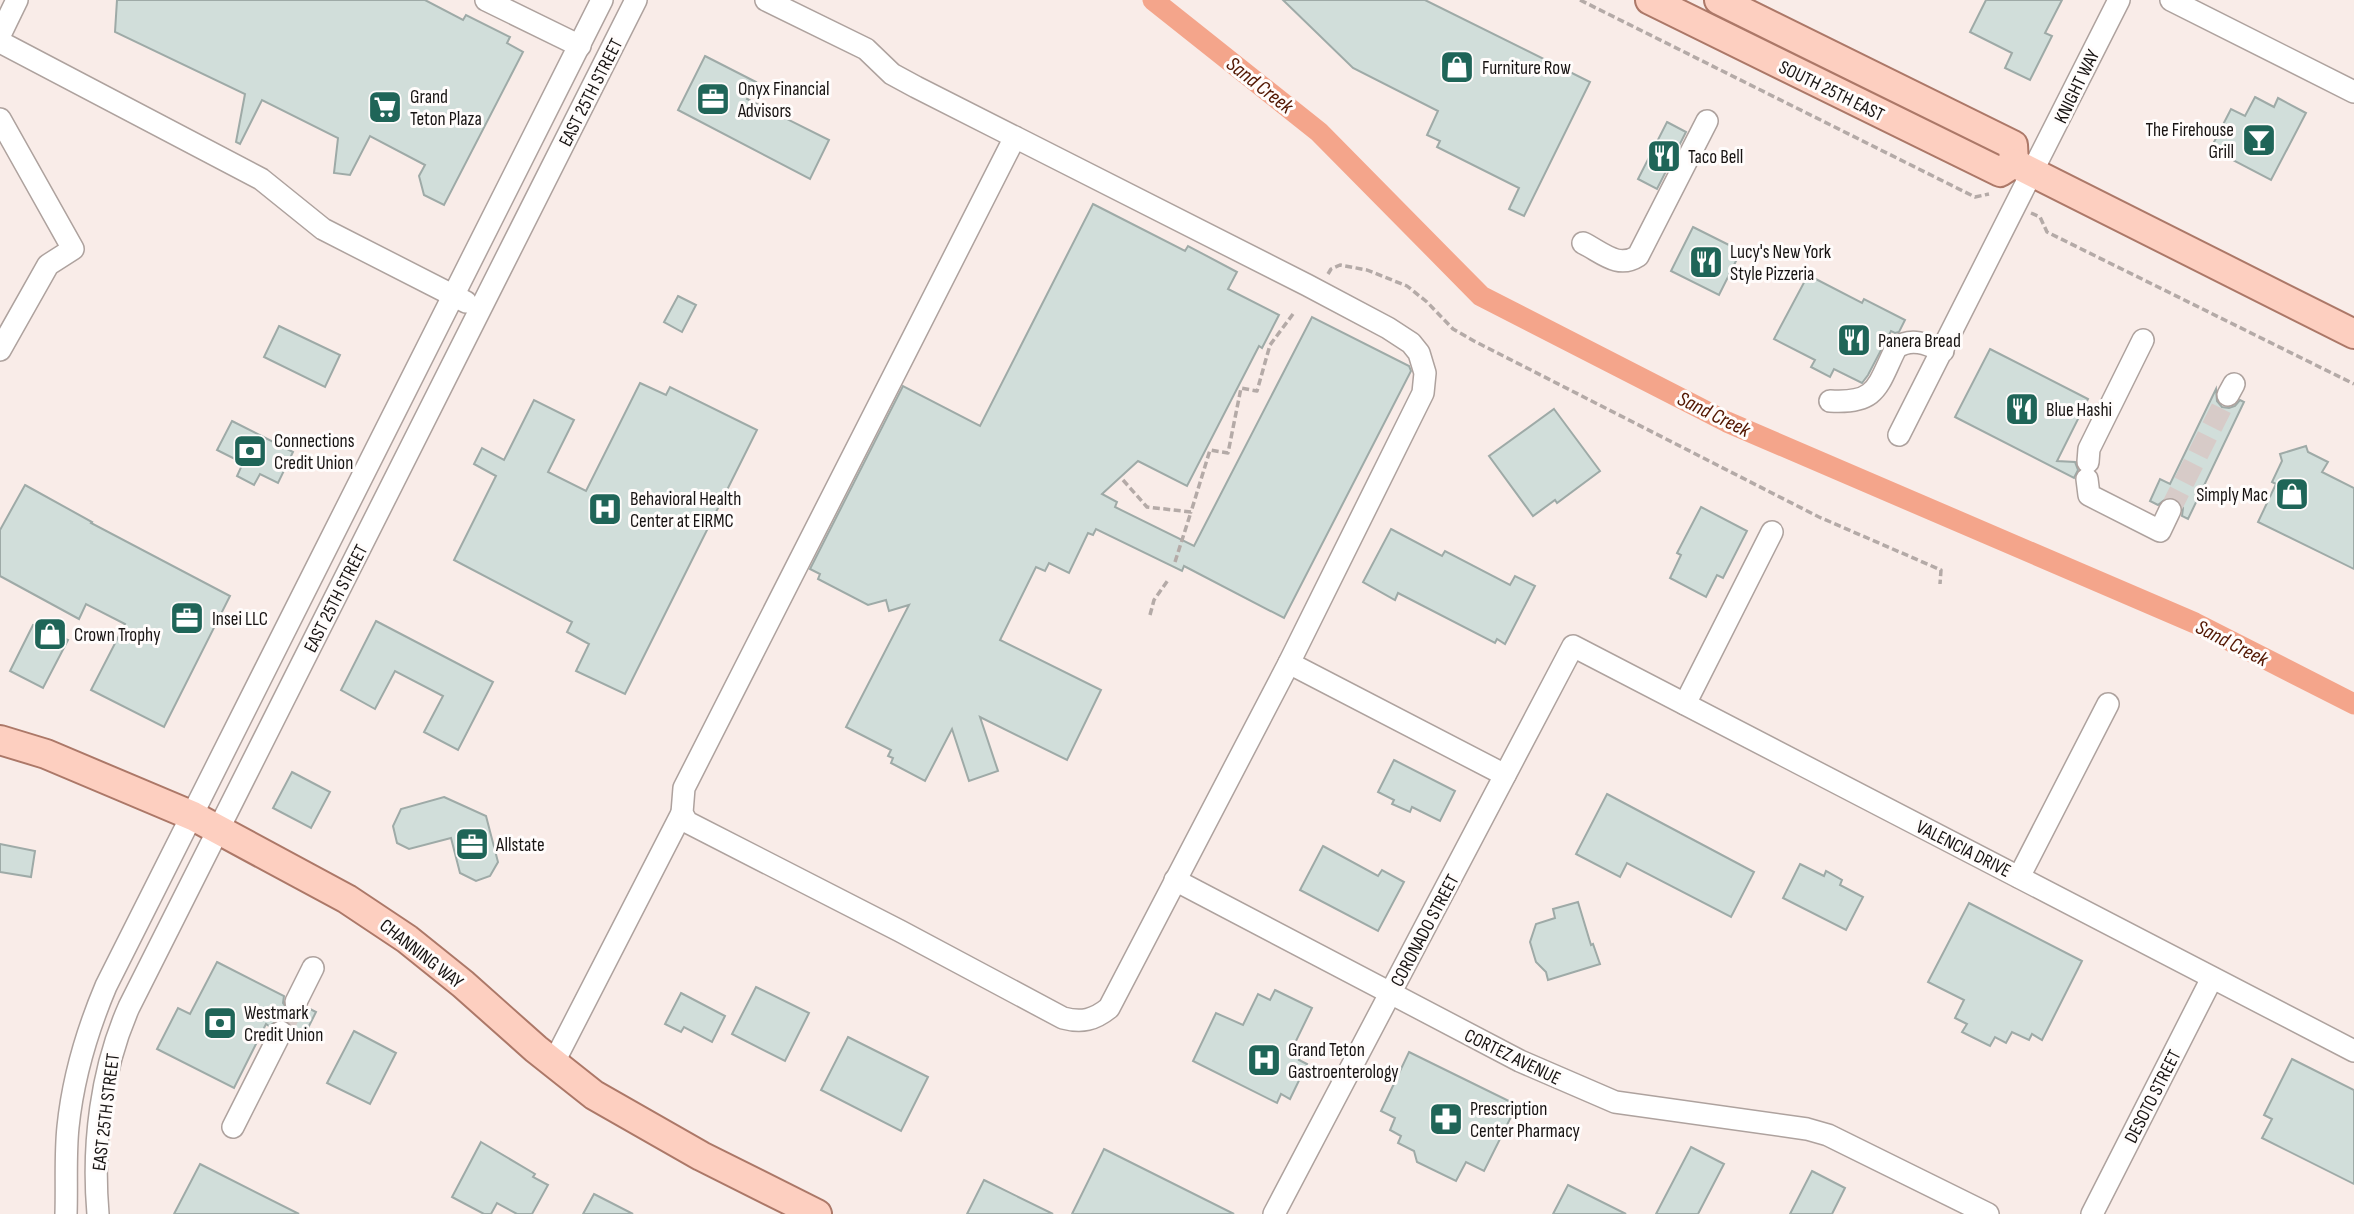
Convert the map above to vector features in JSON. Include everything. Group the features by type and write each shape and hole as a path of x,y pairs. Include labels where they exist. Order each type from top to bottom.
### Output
{"main road":[{"name":"SOUTH 25TH EAST","path":"1650,0 2000,172 2023,167"},
{"name":"SOUTH 25TH EAST","path":"1719,0 2013,145 2023,167 2354,334"},
{"name":"CHANNING WAY","path":"0,740 46,754 193,816 347,899 384,923 463,984 594,1095 701,1156 817,1214"}],"street":[{"path":"0,34 17,0"},
{"path":"486,0 580,46"},
{"name":"EAST 25TH STREET","path":"66,1214 67,1128 89,1027 106,986 603,0"},
{"name":"EAST 25TH STREET","path":"98,1214 96,1194 99,1133 107,1066 115,1038 156,949 636,0"},
{"name":"KNIGHT WAY","path":"1899,435 1942,351 2023,167 2119,0"},
{"path":"2171,0 2354,92"},
{"path":"682,813 687,822 900,930 1063,1018 1079,1022 1098,1017 1109,1008 1289,663 1423,393 1425,373 1419,354 1410,343 1349,307 892,74 866,49 773,3"},
{"path":"0,42 261,179 323,229 481,309"},
{"path":"0,119 73,249 48,265 0,350"},
{"path":"1583,243 1621,262 1629,262 1638,256 1707,121"},
{"path":"554,1062 682,813 684,788 1015,137"},
{"path":"2143,340 2089,449 2089,495 2160,531 2170,510"},
{"path":"1830,401 1849,402 1866,398 1875,390 1896,348 1901,344 1926,344 1942,351"},
{"path":"1685,704 1772,532"},
{"name":"VALENCIA DRIVE","path":"1573,646 2354,1051"},
{"name":"CORONADO STREET","path":"1274,1214 1573,646"},
{"path":"1289,663 1505,775"},
{"path":"2020,877 2108,704"},
{"name":"CORTEZ AVENUE","path":"1175,880 1520,1061 1615,1102 1807,1129 1828,1135 1987,1214"},
{"path":"296,1002 313,968"},
{"name":"DESOTO STREET","path":"2092,1214 2212,978"},
{"path":"233,1127 281,1032"}],"path":[{"path":"1580,0 1975,197 1990,194"},
{"path":"2040,217 2047,232 2354,384"},
{"path":"1324,278 1331,269 1340,265 1367,270 1407,286 1453,328 1474,341 1819,517 1941,570 1940,584"},
{"path":"1175,562 1210,450 1228,453 1241,388 1257,391 1270,345 1293,314"},
{"path":"1123,480 1147,507 1191,512"},
{"path":"1150,615 1154,600 1168,580"}],"building":[{"name":"Grand Teton Plaza","path":"117,0 425,0 463,20 466,15 510,37 507,43 523,52 444,205 424,195 419,176 425,165 370,136 350,175 334,173 338,138 262,100 240,144 236,142 245,94 115,32"},
{"path":"1283,0 1425,0 1590,82 1524,216 1509,209 1519,188 1437,147 1440,141 1427,135 1438,111 1353,68"},
{"path":"1986,0 2062,0 2045,33 2052,36 2030,80 2005,68 2012,53 1970,32"},
{"path":"705,56 756,82 747,99 829,140 810,179 678,110"},
{"path":"2255,97 2274,107 2278,98 2306,113 2271,180 2225,156 2227,153 2212,146 2231,109 2245,116"},
{"path":"1667,122 1686,132 1657,189 1638,179"},
{"path":"1093,204 1185,251 1188,246 1237,272 1228,289 1279,315 1262,348 1259,346 1187,486 1138,461 1102,494 1117,502 1115,507 1194,546 1312,317 1409,366 1411,371 1284,618 1184,566 1182,571 1096,529 1093,535 1088,533 1069,573 1049,563 1045,571 1036,567 1000,640 1101,690 1067,760 980,717 998,771 969,781 952,729 925,781 891,763 893,758 888,756 891,750 846,727 909,605 889,611 886,600 868,605 818,579 820,574 810,569 903,386 980,426"},
{"path":"1693,227 1741,251 1719,295 1671,271"},
{"path":"1808,275 1862,303 1864,299 1905,320 1899,332 1891,331 1862,383 1834,369 1830,377 1811,367 1815,360 1774,339"},
{"path":"678,296 696,305 682,332 664,322"},
{"path":"279,326 340,355 325,387 264,357"},
{"path":"1990,349 2088,399 2057,461 2075,462 2078,470 2074,478 1955,417"},
{"path":"640,383 666,395 670,387 757,430 625,694 576,671 589,644 567,632 572,622 454,560 496,476 474,464 482,448 504,460 534,400 574,420 548,472 586,491"},
{"path":"2216,389 2217,401 2222,407 2235,406 2240,400 2244,402 2188,519 2182,516 2183,508 2176,499 2168,497 2158,505 2150,501 2160,479 2170,484"},
{"path":"1554,409 1600,471 1557,503 1555,500 1533,516 1489,456"},
{"path":"232,421 293,452 278,483 260,474 254,485 237,476 243,463 217,450"},
{"path":"2306,446 2308,452 2328,462 2322,472 2354,488 2354,569 2258,522 2276,484 2272,482 2282,461 2280,454"},
{"path":"25,485 230,596 164,727 91,690 125,624 86,604 79,619 0,576 0,530"},
{"path":"1701,507 1747,531 1723,578 1717,575 1706,597 1670,578 1681,555 1677,553"},
{"path":"1391,529 1442,556 1445,551 1510,585 1515,576 1535,586 1505,644 1497,639 1495,643 1398,593 1395,600 1363,582"},
{"path":"376,621 493,682 458,750 424,732 443,696 395,671 375,709 341,690"},
{"path":"33,625 68,640 43,688 10,671"},
{"path":"1394,760 1455,791 1440,821 1412,807 1410,812 1392,804 1394,800 1378,792"},
{"path":"292,772 330,792 311,828 273,808"},
{"path":"1607,794 1754,872 1731,917 1627,863 1620,877 1576,854"},
{"path":"444,797 486,816 498,862 490,876 476,881 460,873 451,838 409,849 397,843 393,826 401,809"},
{"path":"0,844 35,851 31,877 0,872"},
{"path":"1323,846 1378,876 1382,870 1404,882 1378,931 1300,890"},
{"path":"1800,864 1824,876 1826,871 1842,880 1840,885 1863,897 1846,930 1783,898"},
{"path":"1578,902 1591,945 1593,944 1600,964 1548,980 1546,972 1536,962 1530,942 1536,924 1555,918 1553,909"},
{"path":"1969,903 2082,961 2042,1040 2032,1034 2029,1040 2012,1032 2006,1043 1995,1037 1990,1046 1962,1032 1967,1024 1955,1018 1964,1000 1928,982"},
{"path":"217,962 284,996 283,1003 290,1013 297,1015 308,1008 316,1012 301,1042 293,1038 294,1031 287,1021 280,1019 269,1026 266,1024 234,1088 157,1049 178,1008 190,1014"},
{"path":"756,987 809,1013 785,1061 732,1034"},
{"path":"1275,990 1312,1008 1293,1047 1303,1052 1299,1060 1307,1064 1290,1099 1281,1094 1277,1103 1193,1061 1216,1013 1243,1025 1258,994 1270,1000"},
{"path":"681,993 725,1016 712,1042 684,1027 681,1032 665,1024"},
{"path":"354,1031 396,1053 370,1104 327,1083"},
{"path":"848,1037 928,1077 901,1131 821,1090"},
{"path":"1409,1052 1517,1105 1484,1171 1466,1162 1456,1181 1417,1162 1414,1151 1398,1143 1401,1136 1390,1130 1395,1118 1381,1111"},
{"path":"2292,1059 2354,1090 2354,1184 2262,1138 2272,1119 2264,1115"},
{"path":"481,1142 535,1174 533,1177 548,1185 532,1214 517,1214 497,1203 491,1214 484,1214 452,1197"},
{"path":"1691,1147 1724,1164 1698,1214 1656,1214"},
{"path":"1104,1149 1234,1214 1072,1214"},
{"path":"200,1164 299,1214 174,1214"},
{"path":"1812,1171 1845,1188 1832,1214 1790,1214"},
{"path":"984,1180 1053,1214 967,1214"},
{"path":"1568,1185 1626,1214 1553,1214"},
{"path":"594,1194 633,1214 583,1214"}],"waterway":[{"name":"Sand Creek","path":"1153,0 1319,132 1481,296 1727,422 2195,623 2354,704"}],"tunnel":[{"path":"2170,510 2228,395"},
{"path":"281,1032 296,1002"}],"place":[{"name":"Furniture Row","path":"1457,67"},
{"name":"Onyx Financial Advisors","path":"713,99"},
{"name":"Grand Teton Plaza","path":"385,107"},
{"name":"The Firehouse Grill","path":"2259,140"},
{"name":"Taco Bell","path":"1664,156"},
{"name":"Lucy's New York Style Pizzeria","path":"1706,262"},
{"name":"Panera Bread","path":"1854,340"},
{"name":"Blue Hashi","path":"2022,409"},
{"name":"Connections Credit Union","path":"250,451"},
{"name":"Simply Mac","path":"2292,494"},
{"name":"Behavioral Health Center at EIRMC","path":"605,509"},
{"name":"Insei LLC","path":"187,618"},
{"name":"Crown Trophy","path":"50,634"},
{"name":"Allstate","path":"472,844"},
{"name":"Westmark Credit Union","path":"220,1023"},
{"name":"Grand Teton Gastroenterology","path":"1264,1060"},
{"name":"Prescription Center Pharmacy","path":"1446,1119"}]}
